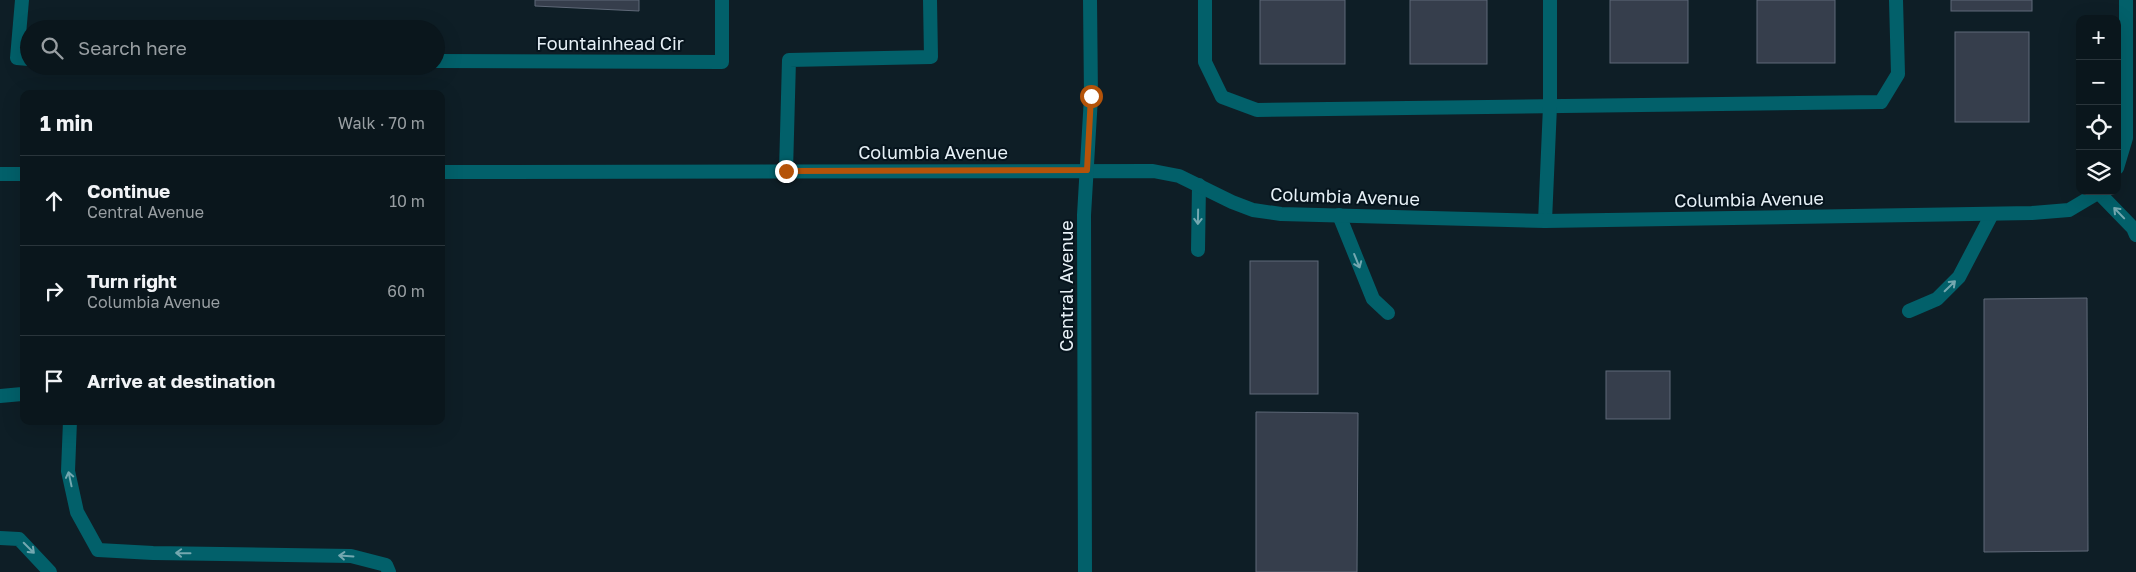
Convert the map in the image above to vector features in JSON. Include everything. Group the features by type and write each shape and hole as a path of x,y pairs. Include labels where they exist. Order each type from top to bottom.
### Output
{"street":[{"path":"20,20 22,0"},
{"name":"Fountainhead Cir","path":"445,61 722,62 722,0"},
{"path":"786,171 789,60 931,57 930,0"},
{"name":"Central Avenue","path":"1085,572 1084,215 1091,96 1090,0"},
{"path":"1205,0 1205,62 1222,96 1257,110 1881,102 1898,74 1896,0"},
{"path":"1545,221 1550,106 1550,0"},
{"path":"2121,155 2126,138 2126,0"},
{"path":"20,23 17,58 20,58"},
{"name":"Columbia Avenue","path":"445,172 1153,171 1179,176 1253,210 1281,214 1545,221 1992,214 2069,210 2095,195"},
{"path":"0,174 20,174"},
{"path":"1198,250 1199,185"},
{"path":"2103,195 2133,228 2136,235"},
{"path":"1909,311 1937,299 1959,277 1992,214"},
{"path":"1339,216 1373,299 1388,313"},
{"path":"0,396 20,394"},
{"path":"70,425 68,471 77,512 98,550 153,553 350,556 386,565 389,572"},
{"path":"0,538 19,539 50,572"}],"building":[{"path":"535,0 639,0 639,11 535,6"},
{"path":"1260,0 1345,0 1345,64 1260,64"},
{"path":"1410,0 1487,0 1487,64 1410,64"},
{"path":"1610,0 1688,0 1688,63 1610,63"},
{"path":"1757,0 1835,0 1835,63 1757,63"},
{"path":"1951,0 2032,0 2032,11 1951,11"},
{"path":"1955,32 2029,32 2029,122 1955,122"},
{"path":"1250,261 1318,261 1318,394 1250,394"},
{"path":"2087,298 2088,551 1984,552 1984,299"},
{"path":"1606,371 1670,371 1670,419 1606,419"},
{"path":"1256,412 1358,413 1357,572 1256,572"}],"route":[{"path":"786,171 1087,170 1091,96"}]}
